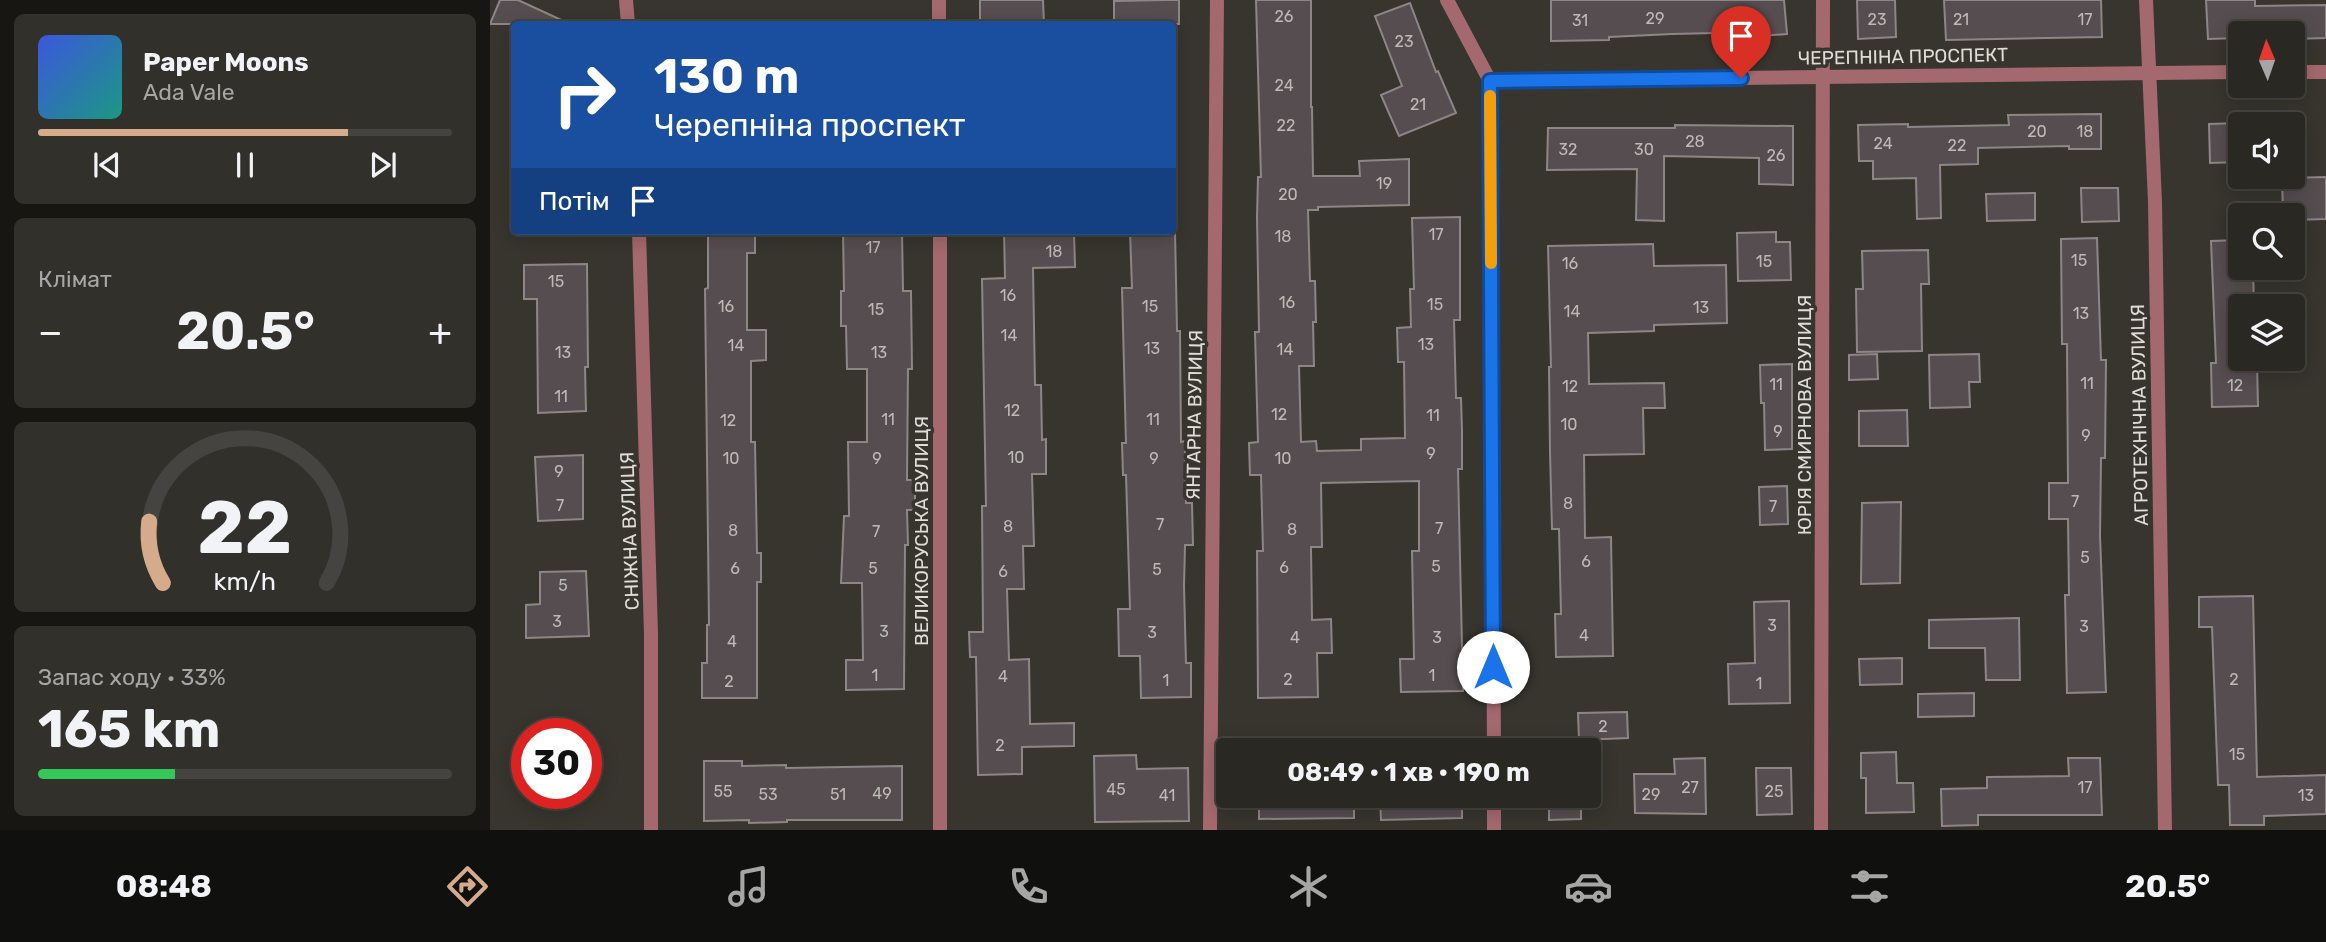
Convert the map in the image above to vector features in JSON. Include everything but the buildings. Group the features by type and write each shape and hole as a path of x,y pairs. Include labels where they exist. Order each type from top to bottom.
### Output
{"street":[{"path":"626,0 628,21"},
{"path":"939,0 939,21"},
{"name":"ЯНТАРНА ВУЛИЦЯ","path":"1210,830 1217,0"},
{"path":"1447,0 1490,81 1494,738"},
{"name":"ЮРІЯ СМИРНОВА ВУЛИЦЯ","path":"1821,830 1825,76 1823,0"},
{"name":"АГРОТЕХНІЧНА ВУЛИЦЯ","path":"2146,0 2155,202 2165,830"},
{"name":"ЧЕРЕПНІНА ПРОСПЕКТ","path":"1490,81 2228,72"},
{"path":"2305,72 2326,72"},
{"name":"СНІЖНА ВУЛИЦЯ","path":"639,235 651,634 651,830"},
{"name":"ВЕЛИКОРУСЬКА ВУЛИЦЯ","path":"940,235 940,830"},
{"path":"1494,808 1494,830"}],"slow traffic":[{"path":"1490,96 1491,263"}],"route":[{"path":"1493,667 1490,81 1741,78"}]}
